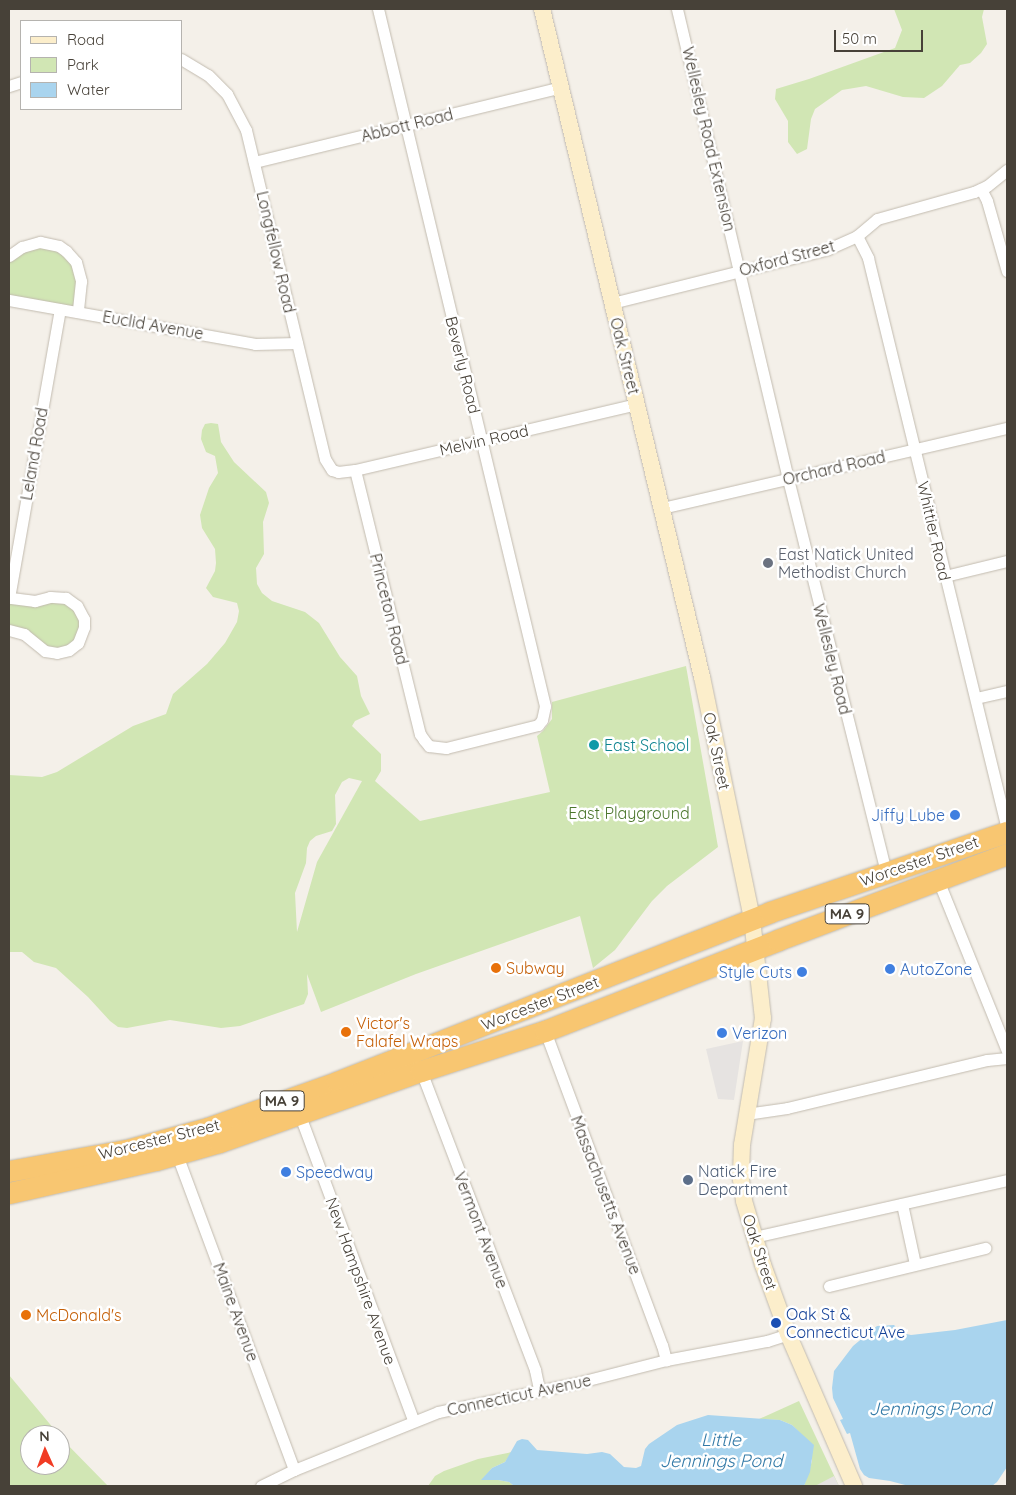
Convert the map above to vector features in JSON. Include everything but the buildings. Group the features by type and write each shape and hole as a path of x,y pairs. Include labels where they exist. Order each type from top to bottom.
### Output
{"highway":[{"name":"Worcester Street","path":"9,1171 127,1150 208,1128 346,1078 752,919 1007,830"},
{"name":"Worcester Street","path":"9,1193 177,1155 420,1070 545,1031 756,948 1007,854"}],"main road":[{"name":"Oak Street","path":"542,9 702,677 752,919 763,1018 742,1145 741,1179 745,1205 754,1237 788,1334 854,1486"}],"street":[{"name":"Beverly Road","path":"378,9 545,706 542,720 532,728 446,748 430,746"},
{"name":"Wellesley Road Extension","path":"678,9 740,270"},
{"name":"Longfellow Road","path":"182,60 208,75 227,94 246,130 325,459 332,470"},
{"name":"Abbott Road","path":"254,162 561,87"},
{"name":"Oxford Street","path":"612,303 828,249 856,236 870,224 886,215 981,189 1007,170"},
{"path":"981,189 987,201 1007,271"},
{"name":"Whittier Road","path":"856,236 868,258 1007,830"},
{"path":"9,256 22,247 40,242 59,246 66,251 76,262 81,281 78,312"},
{"name":"Wellesley Road","path":"740,270 788,479 886,871"},
{"name":"Euclid Avenue","path":"9,300 255,344 297,343"},
{"name":"Leland Road","path":"9,598 60,309"},
{"name":"Melvin Road","path":"332,470 338,472 355,470 637,404"},
{"name":"Orchard Road","path":"662,508 1007,428"},
{"name":"Princeton Road","path":"355,470 420,734 430,746"},
{"path":"945,576 1007,561"},
{"path":"9,598 35,601 50,596 66,598 77,606 81,612 84,627 78,643 69,650 57,653 45,651 24,634 9,630"},
{"path":"976,698 1007,691"},
{"path":"938,880 1007,1051"},
{"name":"Massachusetts Avenue","path":"545,1031 666,1360"},
{"path":"746,1114 787,1108 987,1060 1007,1058"},
{"name":"Vermont Avenue","path":"420,1070 534,1370 539,1390"},
{"name":"New Hampshire Avenue","path":"299,1113 413,1420"},
{"name":"Maine Avenue","path":"177,1155 294,1470"},
{"path":"754,1237 1007,1180"},
{"path":"902,1204 915,1264"},
{"path":"829,1286 985,1248"},
{"name":"Connecticut Avenue","path":"261,1486 294,1470 413,1420 438,1412 580,1382 666,1360 767,1341 788,1334"}],"green space":[{"path":"894,9 984,9 982,17 987,44 981,53 970,63 960,65 942,86 924,98 903,97 866,86 842,90 815,109 811,119 807,149 797,154 788,142 788,121 775,99 776,89 895,48 902,30"},
{"path":"50,243 76,262 78,312 9,300 9,256"},
{"name":"East Playground","path":"205,424 218,424 221,442 234,462 266,492 269,503 263,522 264,554 256,568 257,584 262,593 272,601 305,612 319,623 340,657 357,676 361,696 370,714 355,721 352,726 381,754 381,771 375,781 420,821 550,792 537,736 552,719 552,702 686,666 718,847 667,886 652,901 615,950 593,968 580,916 416,974 321,1012 307,974 308,994 304,1004 240,1026 221,1028 170,1020 127,1028 118,1027 110,1021 88,997 56,968 34,962 22,952 9,952 9,775 42,777 57,772 133,726 166,714 173,694 207,664 225,643 237,622 239,611 237,603 213,597 206,588 215,571 215,549 202,528 200,515 209,488 218,473 215,456 206,452 201,439","holes":["349,778 362,781 317,862 297,932 295,893 306,863 307,848 310,841 316,836 332,831 336,824 335,795 342,782"]},
{"path":"9,598 72,601 83,634 57,653 9,630"},
{"path":"9,1375 51,1425 20,1425 20,1475 70,1475 70,1447 108,1486 9,1486"},
{"path":"799,1401 839,1486 804,1486 812,1461 812,1448 809,1442 792,1425 780,1420 759,1419"},
{"path":"512,1452 505,1462 492,1468 482,1480 509,1482 514,1486 428,1486 435,1476 444,1471 478,1459"}],"shaded area":[{"path":"743,1041 734,1100 718,1099 706,1049"},
{"path":"834,1476 839,1486 815,1486"}],"water":[{"name":"Jennings Pond","path":"1007,1320 1007,1467 997,1482 992,1486 909,1486 869,1478 864,1475 860,1469 850,1433 847,1434 840,1420 843,1419 833,1398 832,1388 834,1371 853,1346 877,1326 894,1325 902,1333 911,1335 955,1330"},
{"name":"Little Jennings Pond","path":"708,1415 780,1420 792,1425 814,1445 810,1472 804,1486 514,1486 509,1482 498,1480 481,1480 492,1468 505,1462 517,1441 522,1439 528,1440 537,1450 587,1454 602,1452 610,1454 624,1467 636,1468 641,1466 645,1449 649,1444 677,1425"}],"place":[{"name":"East Natick United Methodist Church","path":"768,563"},
{"name":"East School","path":"594,745"},
{"name":"Jiffy Lube","path":"955,815"},
{"name":"Subway","path":"496,968"},
{"name":"AutoZone","path":"890,969"},
{"name":"Style Cuts","path":"802,972"},
{"name":"Victor's Falafel Wraps","path":"346,1032"},
{"name":"Verizon","path":"722,1033"},
{"name":"Speedway","path":"286,1172"},
{"name":"Natick Fire Department","path":"688,1180"},
{"name":"McDonald's","path":"26,1315"},
{"name":"Oak St & Connecticut Ave","path":"776,1323"}]}
